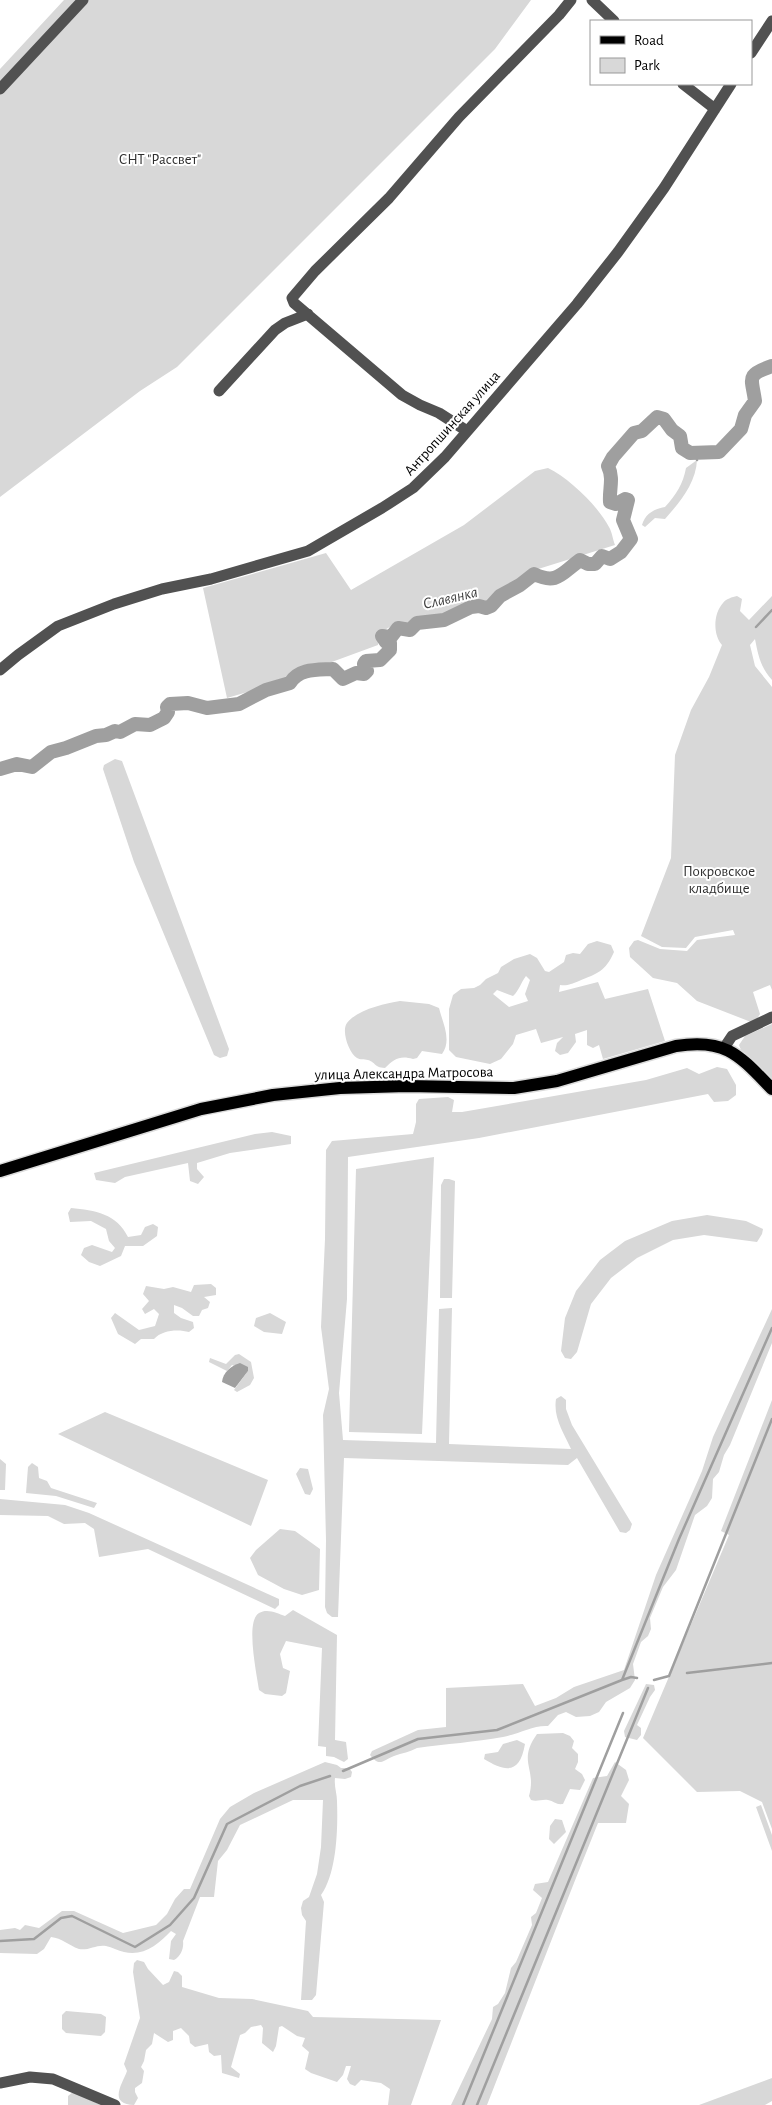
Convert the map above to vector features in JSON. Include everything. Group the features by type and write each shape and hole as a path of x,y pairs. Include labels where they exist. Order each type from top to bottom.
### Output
{"main road":[{"name":"улица Александра Матросова","path":"0,1171 201,1109 272,1094 340,1088 514,1088 557,1081 676,1046 710,1043 724,1048"},
{"path":"724,1048 739,1057 772,1089"}],"street":[{"path":"0,89 83,0"},
{"path":"467,431 440,413 402,395 294,303 292,298 388,198 459,117 559,15 570,0"},
{"path":"592,0 613,20"},
{"path":"752,51 772,21"},
{"path":"684,85 715,109"},
{"name":"Антропшинская улица","path":"0,670 58,626 114,604 162,589 246,570 308,550 382,508 412,488 445,457 577,304 618,252 664,188 730,85"},
{"path":"219,391 275,330 285,323 308,314"},
{"path":"724,1048 732,1036 772,1017"},
{"path":"0,2084 30,2077 53,2079 115,2105"}],"green space":[{"name":"СНТ \"Рассвет\"","path":"64,0 531,0 495,49 177,367 140,391 0,497 0,69"},
{"path":"697,460 694,477 671,513 665,519 655,518 645,527 642,525 650,513 665,507 669,503 681,484 686,468"},
{"path":"548,468 565,478 598,510 611,531 615,545 535,570 505,588 488,603 467,604 452,613 412,625 398,622 378,634 378,645 261,688 227,698 203,588 326,553 351,590 464,525 535,471"},
{"name":"Покровское кладбище","path":"737,596 742,599 740,611 749,620 772,596 772,680 760,661 755,639 750,645 755,666 772,687 772,990 770,985 753,992 760,1014 757,1019 751,1022 697,1001 677,983 653,978 630,957 629,948 634,941 638,940 660,949 687,951 697,940 735,935 733,930 695,937 686,948 662,947 641,936 671,858 675,755 691,710 709,677 722,645 717,636 715,624 717,613 724,602 729,598"},
{"path":"115,759 122,761 229,1049 227,1056 220,1058 214,1055 134,862 103,769 104,765"},
{"path":"597,941 611,945 614,952 600,971 572,984 560,985 559,992 598,982 605,999 648,989 665,1041 603,1059 599,1045 593,1048 587,1045 587,1030 575,1034 576,1042 568,1053 560,1055 555,1051 557,1043 563,1037 541,1043 536,1029 516,1035 513,1044 501,1059 490,1064 456,1057 449,1050 449,1009 453,995 461,989 474,988 480,985 486,979 498,973 501,967 514,959 530,954 537,958 545,971 549,972 564,962 566,955 580,954 588,944","holes":["526,976 530,980 525,994 528,1001 509,1007 493,994 497,990 513,996"]},
{"path":"400,1001 429,1004 439,1008 446,1038 445,1049 442,1054 422,1051 417,1058 404,1057 391,1062 385,1068 379,1067 368,1060 357,1058 351,1052 345,1036 347,1023 364,1011"},
{"path":"772,1024 772,1079 741,1050 739,1045 745,1036"},
{"path":"717,1067 727,1069 736,1085 736,1095 728,1101 714,1102 708,1094 479,1138 348,1157 347,1299 339,1393 343,1440 436,1443 439,1309 452,1308 449,1444 571,1449 556,1413 556,1399 561,1396 566,1400 566,1409 572,1425 632,1524 630,1530 626,1533 620,1532 577,1458 568,1465 344,1458 338,1617 332,1617 327,1613 325,1607 326,1540 323,1415 329,1389 321,1327 325,1239 326,1150 332,1141 413,1134 416,1122 416,1104 419,1099 448,1097 454,1100 452,1112 462,1112 646,1080 687,1068 699,1074"},
{"path":"272,1132 291,1136 291,1144 230,1153 197,1163 197,1169 204,1177 198,1184 190,1181 188,1163 125,1177 115,1183 96,1180 94,1173 255,1134"},
{"path":"434,1157 422,1434 349,1432 356,1169"},
{"path":"444,1179 455,1181 452,1298 440,1298 441,1185"},
{"path":"71,1208 97,1212 111,1218 118,1223 128,1237 141,1235 145,1227 153,1224 158,1227 157,1236 143,1246 125,1246 121,1256 100,1266 89,1262 81,1255 84,1248 92,1245 112,1252 115,1248 109,1241 106,1229 91,1221 70,1222 68,1213"},
{"path":"707,1215 746,1221 763,1229 762,1234 757,1242 704,1235 673,1240 637,1258 611,1278 591,1304 577,1352 571,1359 565,1358 561,1351 565,1318 576,1291 600,1260 625,1241 672,1221"},
{"path":"211,1284 216,1288 216,1295 204,1297 210,1302 208,1308 202,1310 199,1316 193,1316 174,1305 174,1313 181,1318 193,1322 194,1328 189,1332 166,1332 154,1339 141,1339 135,1344 118,1334 111,1318 115,1313 139,1330 155,1326 159,1314 154,1309 145,1314 142,1309 149,1301 143,1294 146,1286 164,1289 173,1287 191,1292 194,1285"},
{"path":"772,1309 772,1343 730,1445 724,1455 719,1472 713,1479 712,1498 707,1506 695,1515 676,1570 663,1587 650,1618 651,1629 648,1636 641,1642 633,1664 635,1680 630,1688 606,1702 599,1712 590,1716 576,1717 566,1712 558,1715 548,1726 537,1727 509,1736 417,1748 382,1762 373,1759 370,1755 372,1751 418,1730 446,1727 446,1688 523,1684 535,1706 556,1698 574,1687 624,1670 656,1575 702,1471 713,1437"},
{"path":"270,1313 286,1322 282,1334 264,1332 254,1326 256,1318"},
{"path":"239,1354 251,1362 254,1378 250,1385 237,1392 234,1390 248,1371 232,1365 227,1371 209,1362 210,1358 226,1364 235,1355"},
{"path":"772,1400 772,1829 762,1802 740,1791 697,1792 643,1738 729,1535 721,1531"},
{"path":"105,1412 268,1480 251,1526 58,1434"},
{"path":"0,1459 6,1464 5,1490 0,1490"},
{"path":"32,1463 38,1467 39,1478 47,1481 51,1488 97,1503 94,1508 56,1496 26,1493 28,1467"},
{"path":"300,1468 308,1469 313,1489 310,1495 305,1494 296,1474"},
{"path":"0,1499 65,1505 89,1513 279,1599 279,1605 275,1609 148,1549 99,1557 94,1529 85,1523 64,1524 48,1516 0,1515"},
{"path":"280,1529 295,1531 320,1549 319,1590 302,1595 284,1589 258,1575 250,1558 256,1550"},
{"path":"293,1610 337,1635 335,1740 346,1742 348,1759 344,1762 334,1757 326,1756 326,1747 318,1746 322,1648 286,1641 280,1654 283,1668 290,1671 286,1693 282,1696 265,1694 259,1690 252,1637 255,1618 259,1613 265,1611 285,1616"},
{"path":"646,1684 654,1685 655,1690 637,1725 641,1728 641,1735 637,1740 625,1737 624,1731"},
{"path":"563,1733 570,1736 574,1741 572,1748 578,1754 578,1762 575,1769 582,1774 585,1780 580,1790 570,1789 563,1804 548,1800 531,1800 529,1796 531,1778 528,1752 531,1744 537,1734"},
{"path":"517,1740 525,1744 523,1754 520,1761 511,1768 499,1767 484,1759 485,1754 498,1752 503,1744"},
{"path":"325,1762 341,1768 349,1768 352,1772 351,1777 345,1779 335,1778 337,1837 330,1875 321,1895 324,1902 316,1995 312,2000 301,2000 306,1921 302,1915 301,1908 303,1901 309,1897 317,1874 321,1847 323,1800 293,1800 240,1825 227,1850 218,1861 214,1897 200,1897 183,1941 182,1952 174,1960 169,1959 171,1941 176,1934 171,1931 156,1945 138,1953 124,1952 103,1946 79,1949 51,1937 44,1949 37,1954 0,1953 0,1930 15,1928 20,1930 25,1925 39,1928 62,1911 74,1911 123,1933 156,1925 167,1914 175,1899 184,1889 190,1889 220,1819 230,1807 254,1793"},
{"path":"615,1762 626,1770 629,1780 621,1796 629,1804 626,1823 598,1823 487,2105 451,2105 492,2019 493,2007 498,2004 505,1993 511,1968 516,1962 532,1925 531,1917 536,1913 542,1898 533,1890 535,1884 548,1882 593,1778 607,1776"},
{"path":"761,1805 772,1835 772,1851 756,1807"},
{"path":"555,1819 562,1820 566,1832 554,1844 549,1839 550,1826"},
{"path":"137,1960 144,1962 163,1985 169,1982 174,1971 182,1976 182,1987 219,1998 252,1999 308,2011 313,2017 441,2020 411,2105 388,2105 390,2089 381,2083 361,2080 355,2086 350,2084 347,2079 351,2066 346,2066 343,2075 337,2082 311,2073 305,2069 309,2052 302,2046 305,2038 297,2036 282,2026 279,2027 276,2046 273,2052 262,2043 263,2028 261,2025 251,2027 240,2035 231,2067 240,2074 239,2078 222,2073 221,2055 214,2056 209,2052 208,2044 195,2047 190,2043 189,2036 181,2028 173,2031 173,2040 168,2042 154,2033 152,2044 146,2050 141,2067 144,2071 142,2083 135,2088 138,2098 134,2105 126,2104 121,2101 119,2092 127,2071 124,2064 140,2018 133,1972 134,1963"},
{"path":"66,2011 101,2014 106,2017 105,2032 101,2036 66,2033 62,2029 62,2015"},
{"path":"772,2078 772,2101 765,2105 699,2105"},
{"path":"73,2092 101,2105 68,2105 68,2096"}],"shaded area":[{"path":"240,1363 248,1367 248,1371 235,1388 222,1382 228,1370"}],"waterway":[{"name":"Славянка","path":"0,769 17,764 32,767 51,752 96,736 106,735 115,731 120,732 135,724 150,725 164,718 168,712 167,707 170,704 188,703 207,708 239,704 266,690 290,683 304,672 315,670 333,669 343,679 356,673 364,674 367,671 364,664 366,661 380,660 390,650 390,643 386,642 382,636 391,637 398,628 410,630 417,623 444,620 471,607 479,606 486,608 491,606 500,596 520,585 534,574 554,578 580,560 588,564 595,564 602,556 610,559 621,552 631,539 623,520 628,500 625,499 616,504 610,502 611,480 608,466 613,457 634,433 642,431 657,417 664,419 672,430 680,436 682,448 690,453 719,452 741,429 745,415 755,401 752,378 758,372 772,366"},
{"name":"Славянка","path":"695,453 697,460"},
{"path":"756,627 772,610"},
{"path":"622,1680 679,1539 772,1328"},
{"path":"654,1680 669,1676 772,1419"},
{"path":"687,1673 772,1663"},
{"path":"343,1771 418,1739 497,1730 622,1680 631,1677 637,1678"},
{"path":"477,2105 648,1688"},
{"path":"463,2105 623,1713"},
{"path":"0,1941 34,1939 61,1918 72,1916 135,1947 170,1925 194,1898 227,1824 300,1786 330,1776"}]}
